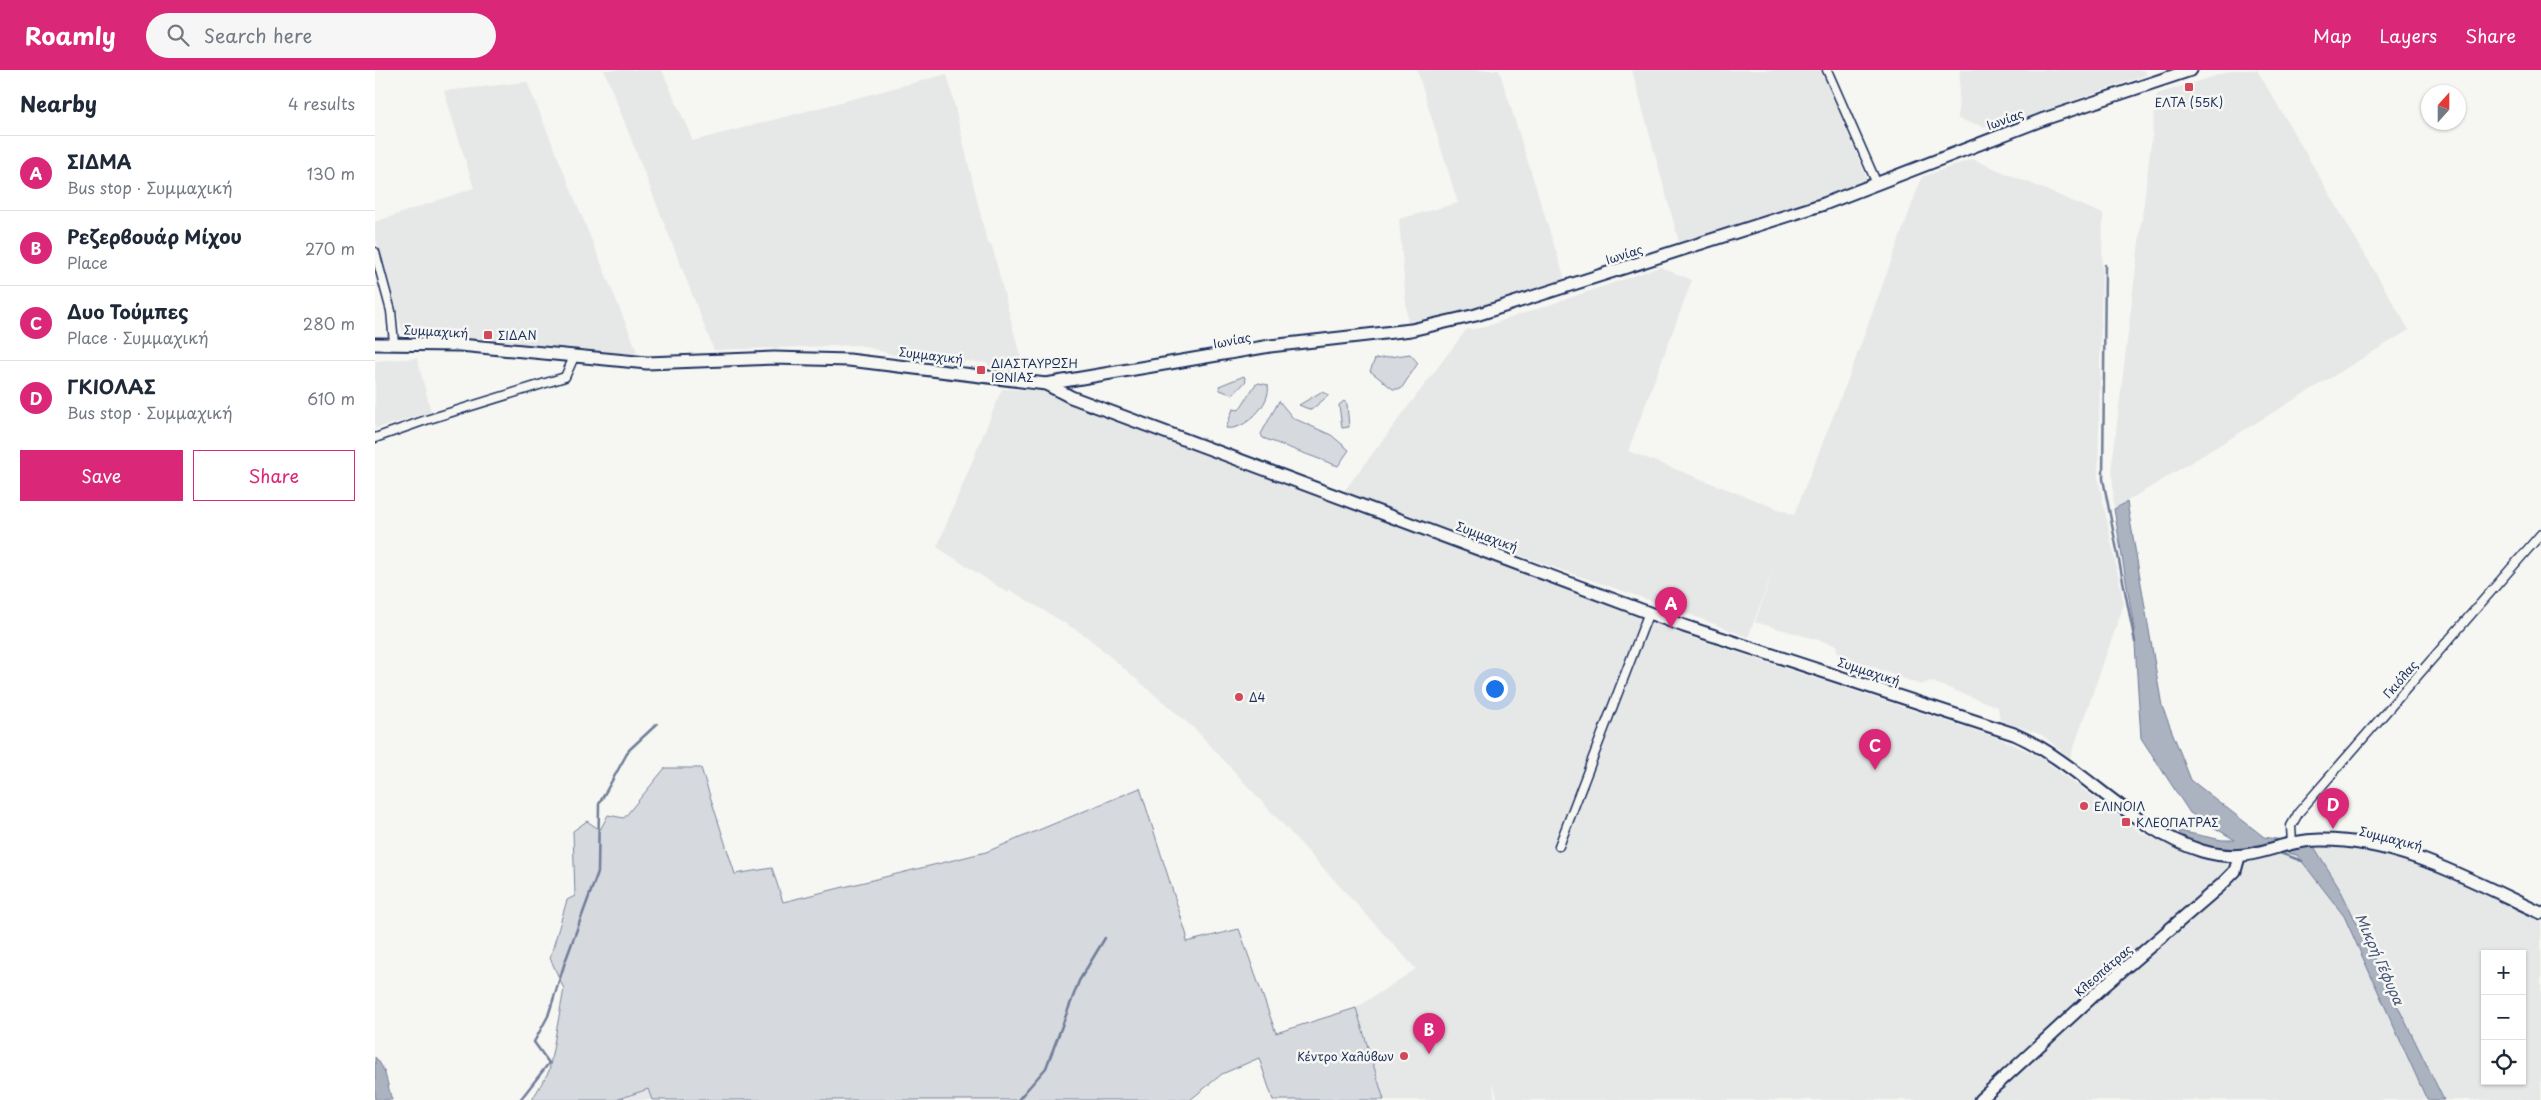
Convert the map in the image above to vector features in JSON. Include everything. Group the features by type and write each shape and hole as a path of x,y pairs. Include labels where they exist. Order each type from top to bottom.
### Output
{"street":[{"path":"1827,70 1877,184"},
{"name":"Ιωνίας","path":"1046,384 1279,345 1411,330 1476,315 1825,204 2044,120 2191,70"},
{"path":"375,252 391,311 394,342"},
{"name":"Συμμαχική","path":"375,344 394,342 505,348 662,364 774,358 849,360 1046,384 1071,397 1649,612 2014,734 2042,748 2076,771 2135,816 2174,839 2211,853 2239,857 2306,840 2329,840 2403,853 2442,868 2541,913"},
{"path":"375,438 426,420 565,377 574,356"},
{"path":"1071,397 1071,389 1076,379"},
{"name":"Γκιόλας","path":"2292,844 2291,826 2299,812 2541,534"},
{"path":"1559,846 1649,612"},
{"name":"Κλεοπάτρας","path":"1980,1100 2104,986 2220,886 2235,871 2239,857"}],"shaded area":[{"path":"604,70 662,70 693,141 947,74 987,242 992,246 1023,368 1017,372 991,368 987,363 966,361 959,366 894,355 860,345 714,350"},
{"path":"1417,70 1499,70 1565,280 1486,306 1408,327 1399,219 1458,203"},
{"path":"1632,70 1821,70 1868,181 1792,209 1679,242"},
{"path":"1960,70 2145,70 2146,75 1993,129 1958,119"},
{"path":"2234,70 2257,70 2409,330 2114,509 2112,465 2157,94"},
{"path":"527,82 637,351 634,354 404,336 375,236 375,222 474,188 444,91"},
{"path":"1972,159 2103,214 2098,477 2124,604 2070,758 2042,735 2000,720 1998,707 1930,681 1921,685 1838,654 1836,645 1755,622 1776,563 1748,637 1686,613 1682,605 1674,601 1666,606 1342,494 1466,330 1481,328 1660,267 1692,280 1628,451 1794,515 1850,374 1922,177"},
{"path":"1410,354 1418,363 1401,389 1393,389 1370,371 1375,359"},
{"path":"417,358 431,412 375,429 375,361"},
{"path":"1244,376 1246,381 1233,395 1220,390 1219,386"},
{"path":"1259,383 1268,385 1266,400 1261,408 1241,426 1226,428 1233,409 1239,410 1255,385"},
{"path":"1002,389 1042,390 1699,640 2001,739 2040,757 2141,833 2210,861 2241,865 2304,846 2329,844 2394,855 2417,863 2541,918 2541,1100 1498,1100 1492,1081 1495,1100 1384,1100 1356,1008 1416,969 1196,730 1086,636 1010,590 1008,593 937,547"},
{"path":"1321,392 1328,394 1328,396 1311,410 1299,405"},
{"path":"1279,401 1293,418 1331,435 1349,450 1338,466 1263,438 1261,434"},
{"path":"1344,401 1347,404 1349,427 1342,428 1339,405"},
{"path":"2127,502 2162,706 2191,780 2264,837 2313,845 2339,887 2444,1100 2427,1100 2344,916 2297,855 2255,845 2238,851 2218,850 2181,837 2179,831 2222,840 2235,840 2190,813 2141,738 2134,628 2114,509"},
{"path":"665,768 701,768 735,874 772,868 783,902 986,852 1140,788 1187,936 1186,942 1239,929 1276,1033 1356,1008 1384,1100 1273,1100 1259,1058 1222,1074 1190,1100 652,1100 648,1089 616,1100 532,1100 549,1071 564,989 550,958 567,900 575,896 573,831 587,821 600,830 608,815 624,818"},
{"path":"375,1057 384,1072 392,1100 375,1100"},
{"path":"648,1089 652,1100 616,1100"}],"waterway":[{"path":"2105,265 2103,479 2135,642"},
{"path":"520,1100 549,1063 534,1042 548,1016 565,962 598,872 599,804 629,750 657,724"},
{"name":"Μικρή Γέφυρα","path":"2280,853 2302,861"},
{"path":"1018,1100 1046,1068 1079,981 1105,938"}],"place":[{"name":"ΕΛΤΑ (55Κ)","path":"2189,87"},
{"name":"ΣΙΔΑΝ","path":"488,335"},
{"name":"ΔΙΑΣΤΑΥΡΩΣΗ ΙΩΝΙΑΣ","path":"981,370"},
{"name":"ΣΙΔΜΑ","path":"1671,628"},
{"name":"Δ4","path":"1239,697"},
{"name":"Δυο Τούμπες","path":"1875,770"},
{"name":"ΕΛΙΝΟΙΛ","path":"2084,806"},
{"name":"ΚΛΕΟΠΑΤΡΑΣ","path":"2126,822"},
{"name":"ΓΚΙΟΛΑΣ","path":"2333,829"},
{"name":"Ρεζερβουάρ Μίχου","path":"1429,1054"},
{"name":"Κέντρο Χαλύβων","path":"1404,1056"}]}
